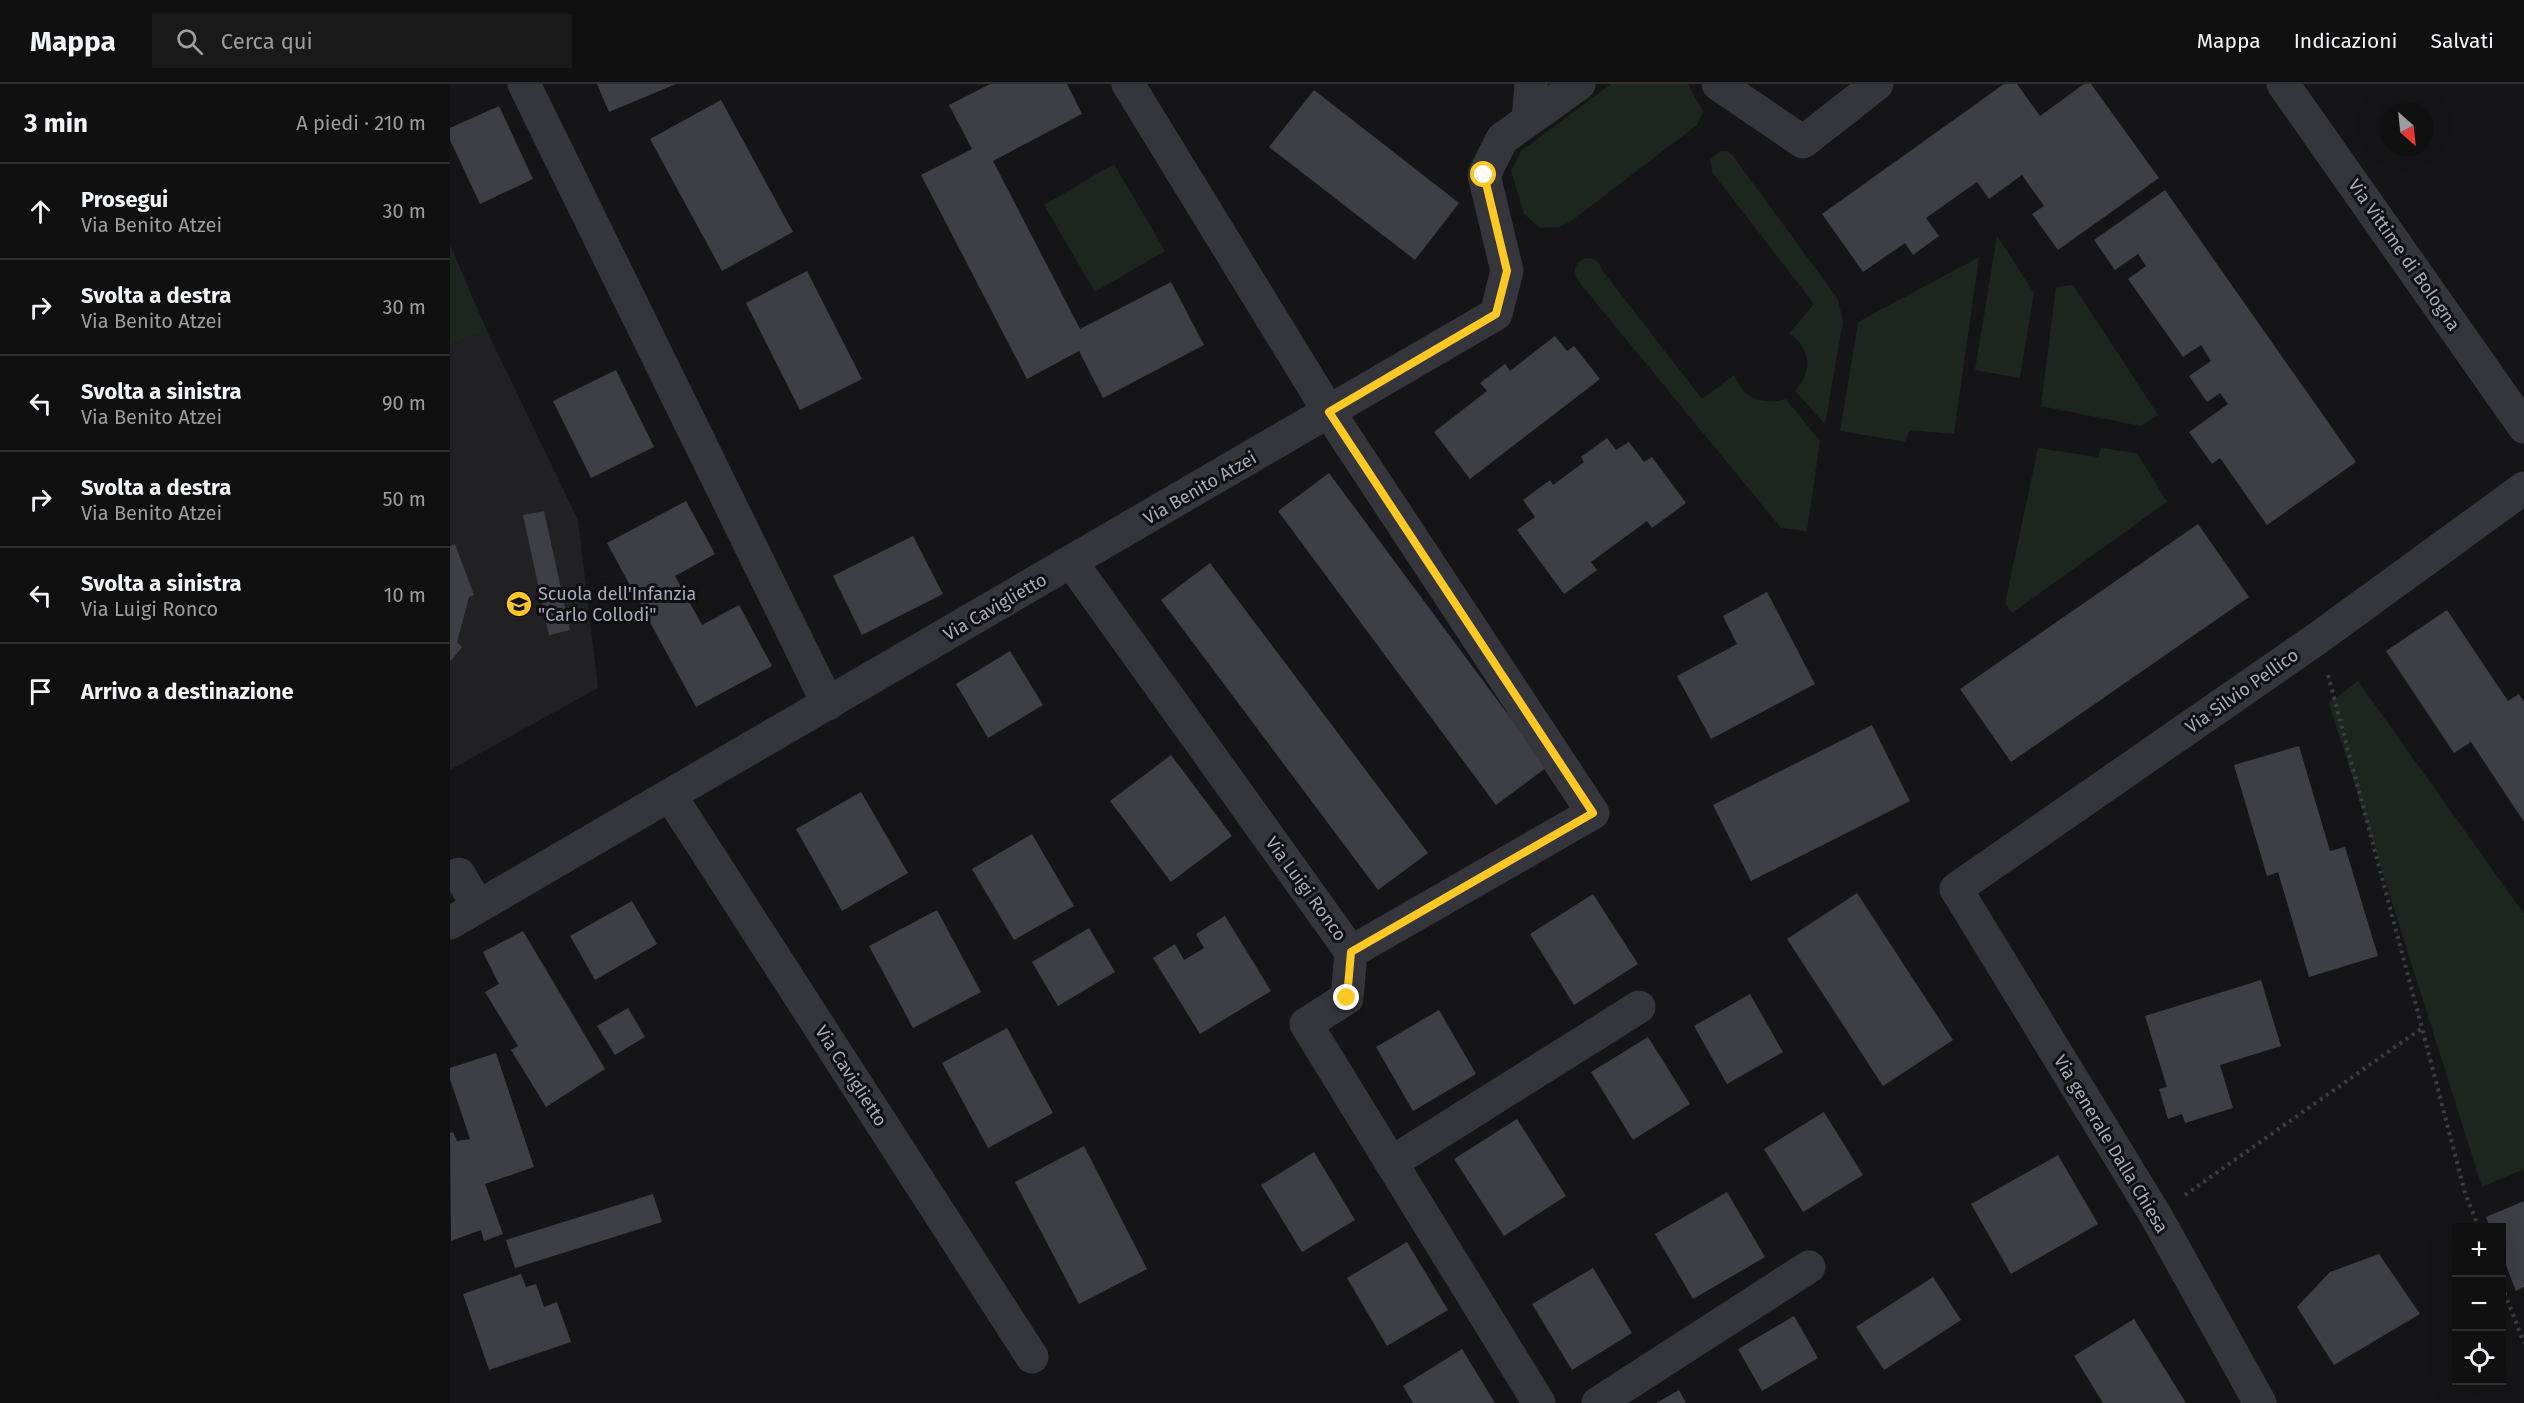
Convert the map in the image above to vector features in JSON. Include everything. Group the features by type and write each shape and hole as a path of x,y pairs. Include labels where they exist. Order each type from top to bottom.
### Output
{"street":[{"path":"524,84 828,704"},
{"path":"1128,84 1329,412 1593,813 1351,952"},
{"path":"1528,120 1531,84"},
{"name":"Via Benito Atzei","path":"1072,563 1496,314 1507,271 1484,175 1502,139 1579,84"},
{"path":"1718,84 1803,142 1877,84"},
{"name":"Via Vittime di Bologna","path":"2283,84 2524,427"},
{"name":"Via Silvio Pellico","path":"1956,889 2318,638 2524,488"},
{"name":"Via Caviglietto","path":"450,923 1072,563"},
{"name":"Via Luigi Ronco","path":"1072,563 1351,952 1347,998 1306,1024 1539,1403"},
{"name":"Via Caviglietto","path":"670,795 1032,1357"},
{"path":"459,874 478,906"},
{"name":"Via generale Dalla Chiesa","path":"1956,889 2156,1216 2260,1403"},
{"path":"1391,1162 1639,1006"},
{"path":"1598,1403 1809,1267"}],"path":[{"path":"2318,638 2465,1193 2477,1223"},
{"path":"2156,1216 2422,1028"},
{"path":"2506,1296 2524,1343"}],"shaded area":[{"path":"1611,84 1688,84 1703,112 1697,125 1570,222 1559,227 1540,228 1524,214 1511,171 1521,151"},
{"path":"1720,151 1727,151 1733,156 1838,299 1843,322 1825,424 1795,391 1805,376 1807,360 1802,346 1789,333 1814,304 1712,172 1710,159"},
{"path":"1114,164 1165,251 1095,292 1044,205"},
{"path":"1997,236 2034,293 2020,378 1975,370"},
{"path":"450,245 487,331 450,345"},
{"path":"1979,257 1954,434 1910,430 1905,442 1840,431 1858,322"},
{"path":"1586,258 1595,259 1598,262 1702,399 1734,375 1748,395 1754,398 1761,401 1786,399 1820,441 1807,531 1781,528 1579,282 1575,268"},
{"path":"2073,285 2158,415 2141,426 2041,406 2056,287"},
{"name":"Scuola dell'Infanzia \"Carlo Collodi\"","path":"487,331 578,520 598,688 450,770 450,345"},
{"path":"2038,448 2098,457 2101,448 2137,453 2167,502 2012,613 2005,603"},
{"path":"2358,681 2524,914 2524,1169 2482,1187 2329,703"}],"building":[{"path":"597,84 676,84 609,112"},
{"path":"990,84 1067,84 1082,114 993,161 1080,329 1171,282 1204,345 1103,398 1079,351 1027,379 921,175 972,149 949,105"},
{"path":"2004,84 2017,84 2040,116 2084,84 2091,84 2159,178 2058,250 2032,214 2044,206 2022,175 1989,199 1977,182 1926,218 1939,236 1913,255 1905,243 1863,272 1822,214"},
{"path":"1314,90 1459,203 1415,260 1269,147"},
{"path":"721,100 793,232 722,271 650,139"},
{"path":"499,106 533,179 480,204 450,140 450,128"},
{"path":"2165,190 2356,462 2267,525 2220,458 2212,464 2189,432 2228,404 2220,393 2207,402 2189,376 2211,361 2201,345 2183,357 2128,279 2146,266 2138,254 2115,270 2094,240"},
{"path":"807,271 862,379 800,410 746,303"},
{"path":"1555,336 1567,351 1574,346 1600,379 1470,479 1434,432 1487,391 1480,383 1505,364 1510,371"},
{"path":"616,370 654,447 591,478 553,401"},
{"path":"1607,438 1616,450 1629,442 1644,462 1652,457 1686,503 1652,528 1647,521 1591,562 1597,570 1564,594 1517,530 1535,517 1523,500 1550,480 1553,485 1584,462 1581,457"},
{"path":"1329,473 1547,767 1496,805 1278,511"},
{"path":"686,501 715,554 675,576 702,625 739,605 772,666 696,707 607,543"},
{"path":"544,511 570,630 549,635 523,515"},
{"path":"2198,524 2249,597 2011,762 1960,689"},
{"path":"913,536 943,594 862,635 833,576"},
{"path":"455,544 474,595 469,597 457,642 462,647 450,662 450,546"},
{"path":"1210,563 1428,853 1378,890 1161,600"},
{"path":"1767,592 1815,684 1711,739 1677,676 1737,644 1723,616"},
{"path":"2447,610 2508,701 2519,694 2524,702 2524,822 2471,742 2454,753 2386,651"},
{"path":"1010,651 1043,705 988,738 956,684"},
{"path":"1872,725 1910,801 1751,881 1713,805"},
{"path":"2299,746 2330,851 2345,847 2378,956 2309,977 2278,872 2267,876 2234,765"},
{"path":"1171,755 1232,836 1171,882 1110,801"},
{"path":"861,792 908,873 842,911 796,829"},
{"path":"1032,834 1074,906 1014,940 972,869"},
{"path":"1857,893 1953,1040 1883,1086 1787,939"},
{"path":"1593,894 1638,964 1574,1005 1530,934"},
{"path":"632,901 657,944 595,980 570,936"},
{"path":"937,910 981,992 913,1028 869,946"},
{"path":"1225,916 1271,991 1200,1034 1153,958 1175,944 1184,960 1204,948 1196,934"},
{"path":"1089,928 1115,972 1058,1006 1032,962"},
{"path":"523,931 605,1069 546,1107 511,1050 518,1046 485,992 499,984 483,952"},
{"path":"2261,980 2281,1046 2220,1065 2233,1108 2185,1123 2182,1114 2168,1119 2159,1089 2167,1087 2145,1016"},
{"path":"1750,994 1783,1052 1727,1084 1694,1026"},
{"path":"628,1008 645,1037 615,1055 597,1026"},
{"path":"1439,1010 1476,1074 1413,1111 1376,1047"},
{"path":"1007,1028 1053,1113 988,1148 942,1063"},
{"path":"1648,1037 1690,1104 1633,1140 1591,1072"},
{"path":"496,1053 534,1167 485,1184 503,1234 484,1241 481,1230 451,1241 450,1133 453,1132 457,1141 470,1139 450,1079 450,1068"},
{"path":"1824,1112 1863,1175 1803,1212 1764,1149"},
{"path":"1517,1119 1566,1196 1504,1236 1454,1159"},
{"path":"1084,1146 1147,1269 1079,1304 1015,1182"},
{"path":"1314,1152 1355,1220 1302,1252 1261,1185"},
{"path":"2058,1155 2098,1224 2011,1274 1971,1204"},
{"path":"1727,1192 1765,1257 1693,1299 1655,1234"},
{"path":"653,1194 662,1222 515,1268 506,1240"},
{"path":"2524,1201 2524,1287 2516,1291 2506,1265 2506,1223 2488,1223 2486,1217"},
{"path":"1407,1242 1448,1310 1387,1346 1347,1278"},
{"path":"2379,1254 2420,1314 2334,1365 2297,1307 2330,1272"},
{"path":"1593,1268 1632,1333 1572,1370 1532,1304"},
{"path":"521,1274 526,1287 536,1284 544,1307 557,1302 571,1342 489,1370 463,1294"},
{"path":"1933,1277 1961,1320 1884,1370 1856,1327"},
{"path":"1794,1316 1818,1358 1762,1391 1738,1349"},
{"path":"2134,1319 2186,1403 2103,1403 2074,1356"},
{"path":"1462,1349 1495,1403 1413,1403 1403,1386"},
{"path":"1679,1390 1686,1403 1656,1403"}],"place":[{"name":"Scuola dell'Infanzia \"Carlo Collodi\"","path":"519,604"}],"route":[{"path":"1347,998 1351,952 1593,813 1329,412 1496,314 1507,271 1484,175"}]}
